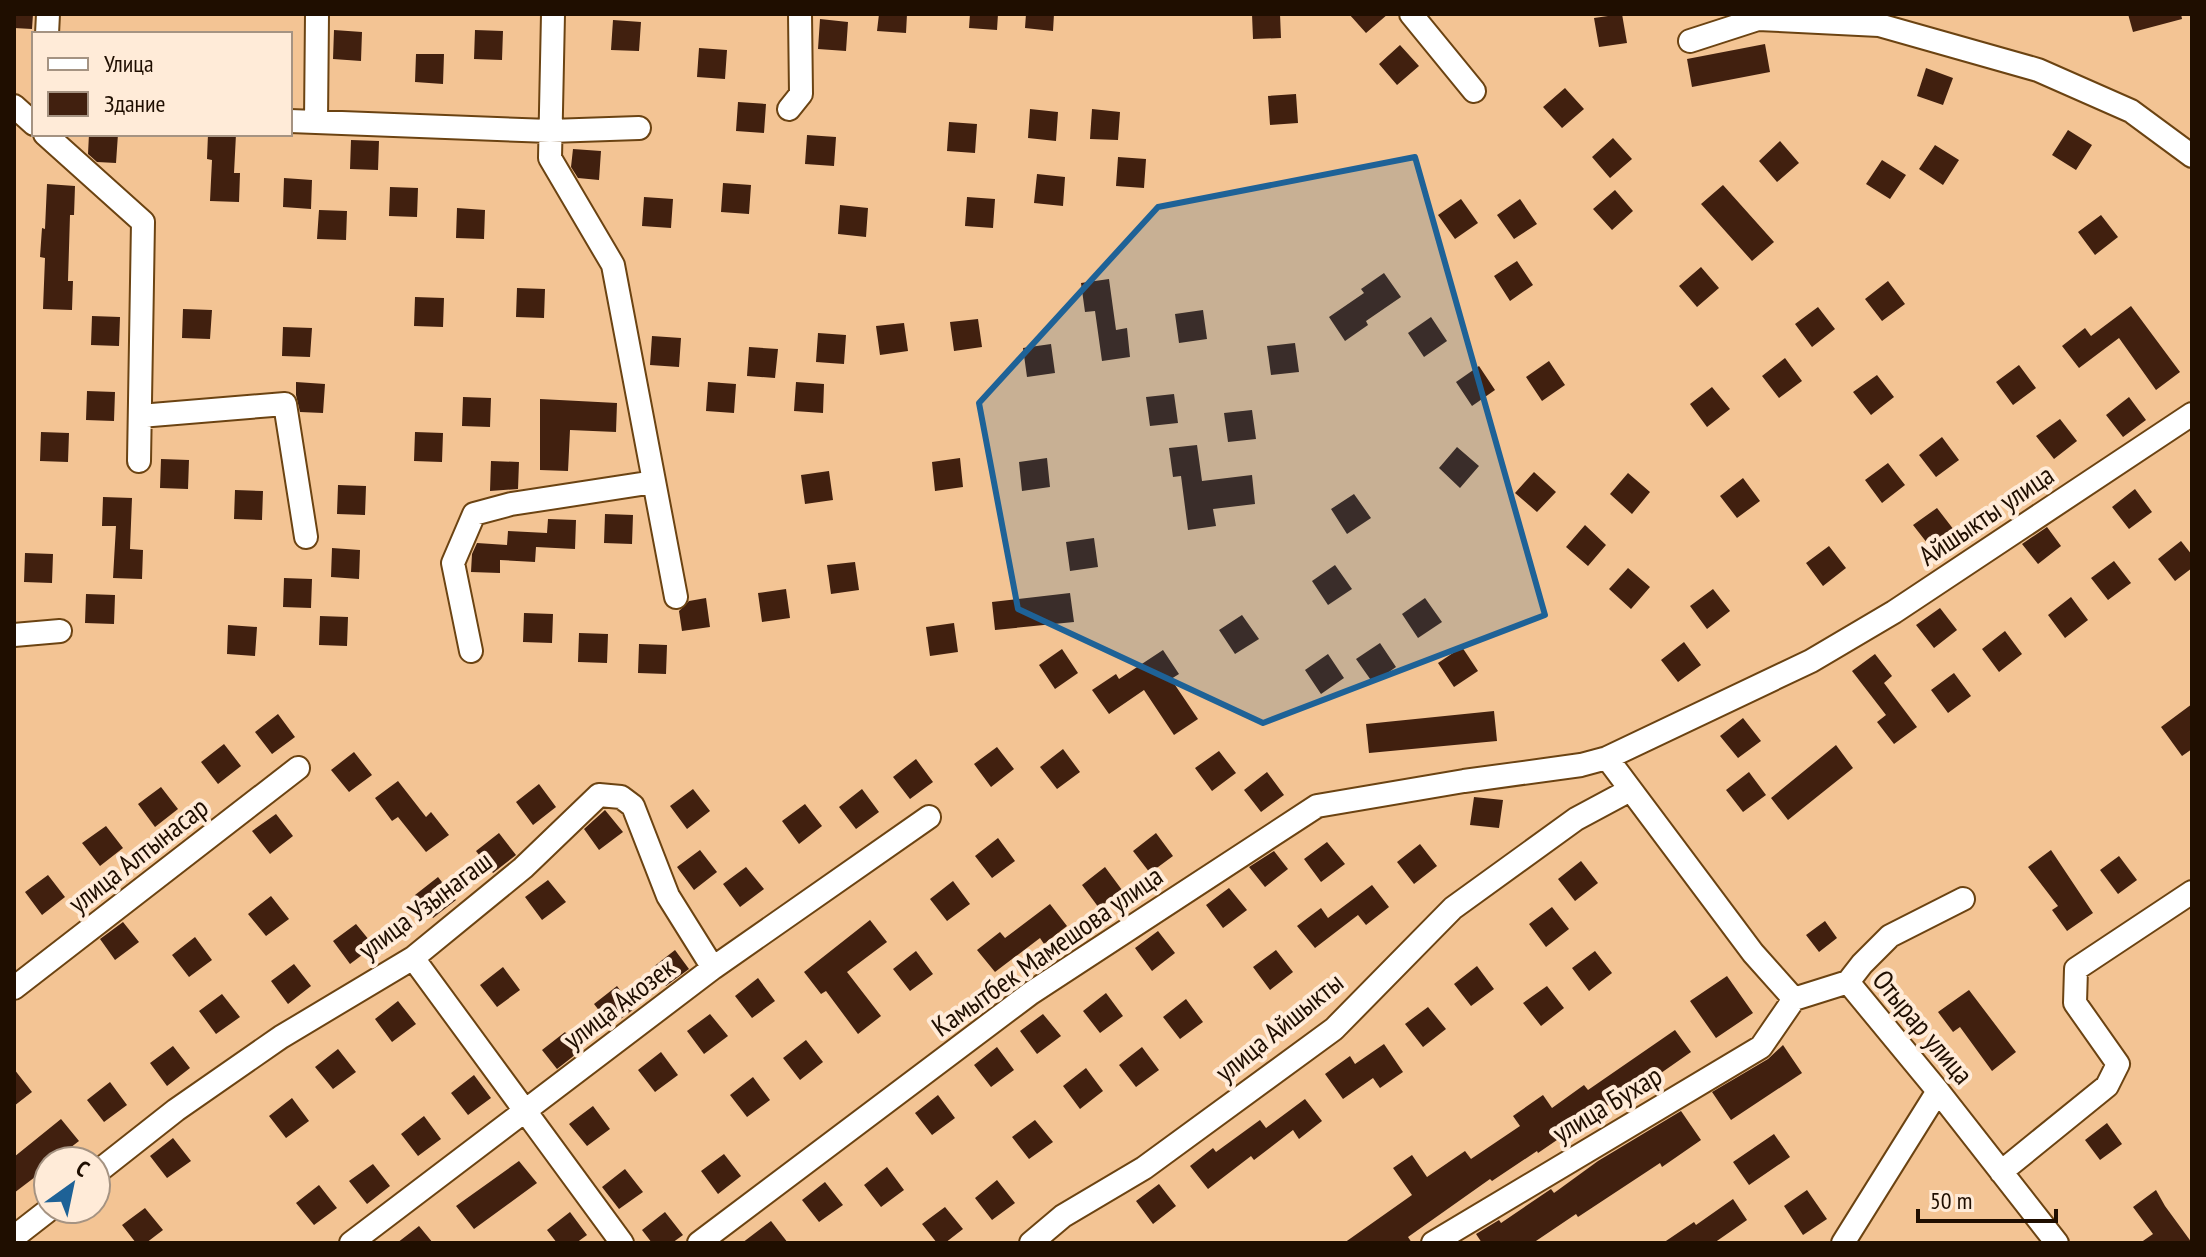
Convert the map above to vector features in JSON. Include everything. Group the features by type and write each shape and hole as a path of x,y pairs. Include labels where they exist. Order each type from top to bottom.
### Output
{"street":[{"path":"316,121 317,14"},
{"path":"553,14 550,158 613,265 676,597"},
{"path":"789,109 801,94 800,14"},
{"path":"1411,14 1474,91"},
{"path":"1690,41 1758,19 1879,25 2038,70 2131,111 2192,156"},
{"path":"14,106 32,122"},
{"path":"292,121 550,131 639,128"},
{"path":"47,136 143,222 139,461"},
{"path":"140,416 285,404 306,537"},
{"name":"Айшыкты улица","path":"1607,758 1811,661 1894,612 2192,414"},
{"path":"471,651 453,563 474,514 511,504 654,482"},
{"path":"14,635 60,631"},
{"path":"1607,758 1753,953 1794,999"},
{"name":"Камытбек Мамешова улица","path":"699,1243 1031,993 1317,806 1581,765 1607,758"},
{"name":"улица Алтынасар","path":"14,988 298,768"},
{"name":"улица Айшыкты","path":"1031,1243 1063,1216 1144,1168 1334,1029 1453,908 1576,819 1630,790"},
{"name":"улица Узынагаш","path":"112,1160 176,1110 281,1037 413,958 523,868 599,795 621,797 633,806 668,896 713,968"},
{"name":"улица Акозек","path":"351,1243 713,968 929,817"},
{"path":"2001,1172 2107,1086 2118,1064 2075,1003 2076,969 2192,892"},
{"path":"1848,982 1890,936 1963,899"},
{"path":"413,958 622,1243"},
{"name":"Отырар улица","path":"1794,999 1848,982 2057,1243"},
{"name":"улица Бухар","path":"1433,1243 1761,1047 1794,999"},
{"path":"1843,1243 1938,1091"},
{"path":"14,1237 32,1223"}],"highlighted area":[{"path":"1415,157 1545,615 1263,723 1018,609 979,403 1158,207"}],"building":[{"path":"14,14 33,14 32,29 14,28"},
{"path":"879,14 907,14 906,33 877,31"},
{"path":"970,14 998,14 997,30 969,28"},
{"path":"1026,14 1054,14 1053,31 1025,28"},
{"path":"1252,14 1280,14 1281,38 1253,39"},
{"path":"1349,14 1388,14 1366,33"},
{"path":"1622,14 1627,43 1599,47 1594,18"},
{"path":"2128,14 2181,14 2182,19 2133,32"},
{"path":"820,19 848,22 846,51 818,49"},
{"path":"613,20 641,22 639,51 611,50"},
{"path":"334,30 362,32 361,61 333,59"},
{"path":"475,30 503,31 502,60 474,59"},
{"path":"1765,44 1770,72 1692,87 1687,59"},
{"path":"1400,45 1419,66 1397,85 1379,64"},
{"path":"699,48 727,50 725,79 697,77"},
{"path":"416,54 444,54 443,84 415,82"},
{"path":"1926,68 1953,78 1943,105 1917,96"},
{"path":"1565,88 1584,109 1562,128 1543,107"},
{"path":"1296,94 1298,123 1270,125 1268,96"},
{"path":"738,102 766,104 764,133 736,131"},
{"path":"1030,109 1058,112 1056,141 1028,138"},
{"path":"1092,109 1120,112 1118,140 1090,139"},
{"path":"949,122 977,124 975,153 947,151"},
{"path":"2068,130 2092,145 2076,170 2052,155"},
{"path":"807,135 836,137 834,166 805,164"},
{"path":"89,136 118,136 116,163 97,162 88,154"},
{"path":"208,136 236,136 234,173 240,173 239,202 210,201 212,160 207,159"},
{"path":"1613,138 1632,159 1610,178 1592,157"},
{"path":"351,140 379,141 378,170 350,169"},
{"path":"1780,141 1799,163 1777,182 1759,161"},
{"path":"1935,145 1959,160 1943,185 1919,169"},
{"path":"573,149 601,151 599,180 578,178 571,167"},
{"path":"1118,157 1146,159 1144,188 1116,186"},
{"path":"1882,160 1906,175 1890,199 1866,184"},
{"path":"1037,174 1065,177 1063,206 1034,203"},
{"path":"284,178 312,180 311,209 283,207"},
{"path":"723,183 751,185 749,214 721,212"},
{"path":"47,184 75,186 74,215 70,215 68,281 73,281 72,310 43,309 45,258 40,257"},
{"path":"1723,185 1774,242 1752,261 1701,204"},
{"path":"390,187 418,188 417,217 389,216"},
{"path":"1615,190 1633,211 1612,230 1593,209"},
{"path":"644,197 673,199 671,228 642,226"},
{"path":"967,197 995,199 993,228 965,226"},
{"path":"1461,199 1478,223 1455,239 1438,215"},
{"path":"1520,199 1537,224 1514,239 1497,215"},
{"path":"840,205 868,208 866,237 838,234"},
{"path":"457,208 485,210 484,239 456,238"},
{"path":"319,210 347,211 346,240 317,239"},
{"path":"2101,215 2118,237 2095,255 2078,232"},
{"path":"1517,261 1533,285 1510,301 1494,276"},
{"path":"1701,267 1719,288 1697,307 1679,286"},
{"path":"1384,273 1401,297 1366,321 1368,325 1345,341 1329,317 1364,293 1361,289"},
{"path":"1109,279 1116,330 1127,328 1130,357 1102,361 1095,311 1085,312 1081,283"},
{"path":"1888,281 1905,304 1882,321 1865,299"},
{"path":"517,288 545,289 544,318 516,317"},
{"path":"415,297 444,298 443,327 414,326"},
{"path":"2131,306 2180,372 2156,390 2119,338 2079,368 2062,346 2085,328 2091,336"},
{"path":"1818,307 1835,329 1812,347 1795,324"},
{"path":"183,309 212,310 210,339 182,338"},
{"path":"1203,310 1207,339 1179,343 1175,314"},
{"path":"92,316 120,317 119,346 91,345"},
{"path":"1431,317 1447,341 1424,357 1408,333"},
{"path":"978,319 982,347 954,351 950,322"},
{"path":"904,323 908,351 880,355 876,326"},
{"path":"283,327 312,328 310,357 282,356"},
{"path":"818,333 846,335 844,364 816,362"},
{"path":"652,336 681,338 679,367 650,365"},
{"path":"1295,343 1299,372 1271,375 1267,346"},
{"path":"1051,344 1055,373 1027,377 1023,348"},
{"path":"749,347 778,349 775,378 747,376"},
{"path":"1785,358 1802,381 1779,398 1762,376"},
{"path":"1549,361 1565,385 1542,401 1526,377"},
{"path":"2019,365 2036,388 2013,405 1996,382"},
{"path":"1479,366 1495,390 1472,406 1456,382"},
{"path":"1877,375 1894,397 1871,415 1853,392"},
{"path":"296,382 325,384 323,413 300,412"},
{"path":"708,382 736,384 734,413 706,411"},
{"path":"796,382 824,384 823,413 794,411"},
{"path":"1712,387 1730,409 1707,427 1690,404"},
{"path":"87,391 115,392 114,421 86,420"},
{"path":"1174,394 1178,423 1150,426 1146,397"},
{"path":"463,397 491,398 490,427 462,426"},
{"path":"2129,397 2146,420 2123,437 2106,415"},
{"path":"540,399 617,403 616,432 570,430 568,471 540,470"},
{"path":"1252,410 1256,439 1228,442 1224,413"},
{"path":"2060,419 2077,441 2054,459 2036,436"},
{"path":"41,432 69,433 68,462 40,461"},
{"path":"415,432 443,433 442,462 414,461"},
{"path":"1942,437 1959,460 1936,477 1919,455"},
{"path":"1197,445 1202,481 1252,475 1255,504 1213,509 1216,526 1188,530 1181,476 1173,477 1169,448"},
{"path":"1457,447 1479,466 1460,488 1439,468"},
{"path":"960,458 963,487 935,491 932,462"},
{"path":"1047,458 1050,487 1022,491 1019,462"},
{"path":"161,459 189,460 188,489 160,488"},
{"path":"491,461 519,462 518,489 490,491"},
{"path":"1888,463 1905,485 1882,503 1865,480"},
{"path":"829,471 833,500 805,504 801,475"},
{"path":"1534,472 1556,492 1537,512 1515,493"},
{"path":"1628,473 1650,492 1632,514 1610,494"},
{"path":"1743,478 1760,501 1737,518 1720,496"},
{"path":"338,485 366,486 365,515 337,514"},
{"path":"2135,489 2152,512 2129,529 2112,507"},
{"path":"235,490 263,491 262,520 234,519"},
{"path":"1354,494 1371,518 1347,534 1331,509"},
{"path":"103,497 132,498 130,549 143,550 142,579 113,578 116,526 102,526"},
{"path":"1937,508 1954,530 1931,548 1913,525"},
{"path":"605,514 633,515 632,544 604,543"},
{"path":"548,519 576,520 575,549 536,547 535,562 500,560 500,573 471,572 472,554 477,543 507,545 508,531 547,533"},
{"path":"1585,525 1606,545 1588,566 1566,547"},
{"path":"2047,527 2061,546 2038,564 2022,544"},
{"path":"1094,538 1098,567 1070,571 1066,542"},
{"path":"2181,541 2192,555 2192,568 2175,581 2158,559"},
{"path":"1829,546 1846,568 1823,586 1806,563"},
{"path":"332,548 360,550 359,579 331,577"},
{"path":"25,553 53,554 52,583 24,582"},
{"path":"2114,561 2131,583 2108,600 2091,578"},
{"path":"855,562 859,590 831,594 827,565"},
{"path":"1335,565 1352,589 1328,605 1312,581"},
{"path":"1628,568 1650,587 1631,609 1609,589"},
{"path":"284,578 312,579 311,608 283,607"},
{"path":"786,589 790,618 762,622 758,593"},
{"path":"1713,589 1730,611 1707,629 1690,606"},
{"path":"1070,593 1074,622 995,630 992,602"},
{"path":"86,594 115,595 114,624 85,623"},
{"path":"2071,597 2088,620 2065,638 2048,615"},
{"path":"706,598 710,627 682,631 679,611 689,601"},
{"path":"1425,598 1442,622 1418,638 1402,614"},
{"path":"1940,608 1957,630 1934,648 1916,625"},
{"path":"524,613 553,614 552,643 523,642"},
{"path":"1242,615 1259,639 1235,654 1219,630"},
{"path":"320,616 348,617 347,646 319,645"},
{"path":"954,623 958,652 930,656 926,627"},
{"path":"228,625 257,627 255,656 227,654"},
{"path":"2005,631 2022,654 1999,672 1982,649"},
{"path":"579,633 608,634 607,663 578,662"},
{"path":"1684,642 1701,665 1678,682 1661,660"},
{"path":"1380,643 1396,667 1373,683 1356,659"},
{"path":"639,644 667,645 666,674 638,673"},
{"path":"1462,647 1478,671 1454,687 1438,663"},
{"path":"1062,649 1078,673 1055,689 1039,665"},
{"path":"1163,650 1179,674 1171,679 1198,719 1174,735 1144,690 1109,714 1092,690 1116,674 1119,679"},
{"path":"1328,654 1344,678 1321,694 1305,670"},
{"path":"1875,654 1892,676 1884,683 1917,727 1894,744 1877,722 1886,715 1852,671"},
{"path":"1954,673 1971,696 1948,713 1931,690"},
{"path":"2192,704 2192,749 2182,756 2161,727"},
{"path":"1494,711 1497,741 1369,753 1366,724"},
{"path":"278,714 295,737 272,754 255,732"},
{"path":"1743,718 1761,741 1738,758 1720,736"},
{"path":"224,744 241,766 218,784 201,762"},
{"path":"1836,745 1853,768 1788,820 1771,798"},
{"path":"997,747 1014,769 991,787 974,764"},
{"path":"1063,749 1080,772 1057,789 1040,767"},
{"path":"1219,751 1236,773 1212,791 1195,768"},
{"path":"354,752 372,775 349,792 331,770"},
{"path":"916,759 933,782 910,799 893,777"},
{"path":"1267,772 1284,795 1261,812 1244,790"},
{"path":"1749,772 1766,795 1743,812 1726,790"},
{"path":"398,781 426,817 431,812 449,835 426,852 398,817 392,821 375,798"},
{"path":"539,784 556,807 533,825 516,802"},
{"path":"161,787 178,809 155,827 138,804"},
{"path":"693,789 710,811 687,829 670,806"},
{"path":"862,789 879,812 856,829 839,807"},
{"path":"1474,797 1503,800 1499,828 1470,825"},
{"path":"805,804 822,826 799,844 782,821"},
{"path":"605,810 623,832 599,850 584,829"},
{"path":"276,814 293,836 270,854 252,831"},
{"path":"106,826 123,848 100,866 82,843"},
{"path":"499,833 516,855 493,873 476,851"},
{"path":"1156,833 1173,856 1150,873 1133,851"},
{"path":"998,838 1015,861 992,878 975,856"},
{"path":"1327,842 1345,864 1321,882 1304,859"},
{"path":"1420,844 1437,866 1414,884 1397,862"},
{"path":"700,850 717,872 694,890 677,867"},
{"path":"2051,850 2093,913 2067,931 2052,910 2058,906 2028,867"},
{"path":"1274,851 1288,869 1265,887 1249,867"},
{"path":"2119,856 2137,880 2118,894 2100,870"},
{"path":"1581,861 1598,883 1575,901 1558,879"},
{"path":"746,867 764,889 740,907 723,884"},
{"path":"1105,867 1122,890 1099,908 1082,885"},
{"path":"48,875 65,897 42,915 25,892"},
{"path":"438,877 456,900 433,918 415,895"},
{"path":"548,880 566,902 542,920 525,897"},
{"path":"953,881 970,904 947,921 930,899"},
{"path":"1372,885 1389,907 1366,925 1358,915 1315,948 1297,926 1321,908 1328,918"},
{"path":"1229,888 1247,910 1223,928 1206,905"},
{"path":"271,896 289,919 266,936 248,914"},
{"path":"1050,904 1067,926 1044,944 1040,938 995,972 977,950 1000,932 1005,938"},
{"path":"1552,907 1569,929 1546,947 1529,924"},
{"path":"870,920 887,942 847,972 881,1016 858,1034 826,991 821,994 804,972"},
{"path":"1825,921 1837,938 1819,952 1806,935"},
{"path":"123,922 139,942 115,960 100,939"},
{"path":"356,924 374,946 350,964 333,941"},
{"path":"1158,931 1175,953 1152,971 1135,948"},
{"path":"195,937 212,960 189,977 172,955"},
{"path":"675,950 689,969 666,986 652,968"},
{"path":"1276,950 1293,972 1270,990 1253,967"},
{"path":"916,951 933,974 910,991 893,969"},
{"path":"1595,951 1612,973 1589,991 1572,968"},
{"path":"294,964 311,986 288,1004 271,981"},
{"path":"1477,966 1494,989 1471,1006 1454,984"},
{"path":"503,967 520,990 497,1007 480,985"},
{"path":"1727,976 1753,1013 1716,1038 1690,1001"},
{"path":"758,978 775,1001 752,1018 735,996"},
{"path":"617,986 634,1009 611,1026 594,1004"},
{"path":"1547,986 1564,1008 1541,1026 1523,1003"},
{"path":"1969,990 2016,1052 1992,1071 1960,1027 1953,1032 1938,1012"},
{"path":"1106,993 1123,1016 1100,1033 1083,1011"},
{"path":"222,994 240,1017 216,1034 199,1011"},
{"path":"1186,999 1203,1022 1180,1039 1163,1017"},
{"path":"398,1001 416,1024 392,1042 375,1019"},
{"path":"1428,1007 1446,1029 1423,1047 1405,1024"},
{"path":"710,1014 728,1036 704,1054 687,1031"},
{"path":"1043,1014 1061,1036 1037,1054 1020,1031"},
{"path":"1675,1030 1691,1052 1611,1108 1608,1105 1538,1153 1492,1181 1490,1179 1408,1237 1412,1243 1344,1243 1412,1195 1393,1168 1412,1155 1427,1177 1465,1151 1471,1159 1520,1126 1513,1116 1543,1095 1552,1108 1584,1085 1588,1090"},
{"path":"565,1032 580,1051 557,1069 542,1050"},
{"path":"806,1040 823,1062 800,1080 783,1058"},
{"path":"1384,1044 1403,1072 1380,1088 1373,1078 1343,1099 1325,1074 1350,1056 1355,1064"},
{"path":"1783,1045 1802,1073 1731,1120 1712,1092 1768,1059"},
{"path":"173,1046 190,1068 167,1086 150,1063"},
{"path":"997,1047 1014,1070 991,1087 974,1065"},
{"path":"1142,1047 1159,1070 1136,1087 1119,1065"},
{"path":"338,1049 356,1072 333,1089 315,1067"},
{"path":"661,1052 678,1075 655,1092 638,1070"},
{"path":"1086,1068 1103,1091 1080,1109 1063,1086"},
{"path":"14,1069 32,1092 14,1106"},
{"path":"474,1075 491,1098 468,1115 451,1093"},
{"path":"753,1077 770,1100 747,1117 730,1095"},
{"path":"110,1082 127,1105 104,1122 87,1100"},
{"path":"938,1095 955,1118 932,1135 915,1113"},
{"path":"292,1098 309,1121 286,1138 269,1116"},
{"path":"1305,1099 1322,1121 1299,1139 1293,1130 1254,1160 1251,1156 1208,1189 1190,1166 1213,1148 1216,1152 1260,1120 1266,1128"},
{"path":"593,1106 610,1129 587,1146 569,1124"},
{"path":"1681,1111 1701,1140 1662,1167 1660,1163 1533,1243 1482,1243 1476,1234 1499,1220 1501,1223 1551,1189 1554,1193 1598,1161"},
{"path":"424,1116 441,1139 418,1156 401,1134"},
{"path":"61,1119 79,1141 74,1145 32,1145 32,1179 14,1193 14,1157"},
{"path":"1035,1120 1053,1142 1029,1159 1012,1137"},
{"path":"2107,1123 2122,1144 2100,1160 2085,1140"},
{"path":"1774,1134 1790,1157 1749,1185 1733,1162"},
{"path":"173,1138 191,1161 167,1178 150,1156"},
{"path":"724,1154 741,1176 718,1194 701,1171"},
{"path":"519,1161 537,1183 474,1229 456,1206"},
{"path":"373,1164 390,1186 367,1204 349,1181"},
{"path":"887,1167 904,1190 881,1207 864,1185"},
{"path":"625,1169 643,1192 619,1209 602,1187"},
{"path":"997,1180 1015,1203 992,1220 975,1198"},
{"path":"825,1182 843,1205 819,1222 802,1200"},
{"path":"1159,1184 1176,1206 1153,1224 1136,1201"},
{"path":"319,1185 337,1208 314,1225 296,1203"},
{"path":"1807,1190 1827,1219 1803,1235 1784,1206"},
{"path":"2156,1190 2192,1243 2140,1243 2153,1234 2133,1207"},
{"path":"1733,1199 1747,1220 1714,1243 1663,1243 1694,1222 1696,1225"},
{"path":"945,1207 963,1229 945,1243 937,1243 922,1224"},
{"path":"145,1208 163,1230 146,1243 136,1243 122,1225"},
{"path":"570,1212 587,1235 576,1243 557,1243 547,1230"},
{"path":"665,1212 683,1235 672,1243 652,1243 642,1230"},
{"path":"771,1221 788,1243 742,1243"},
{"path":"419,1226 433,1243 397,1243"}]}
